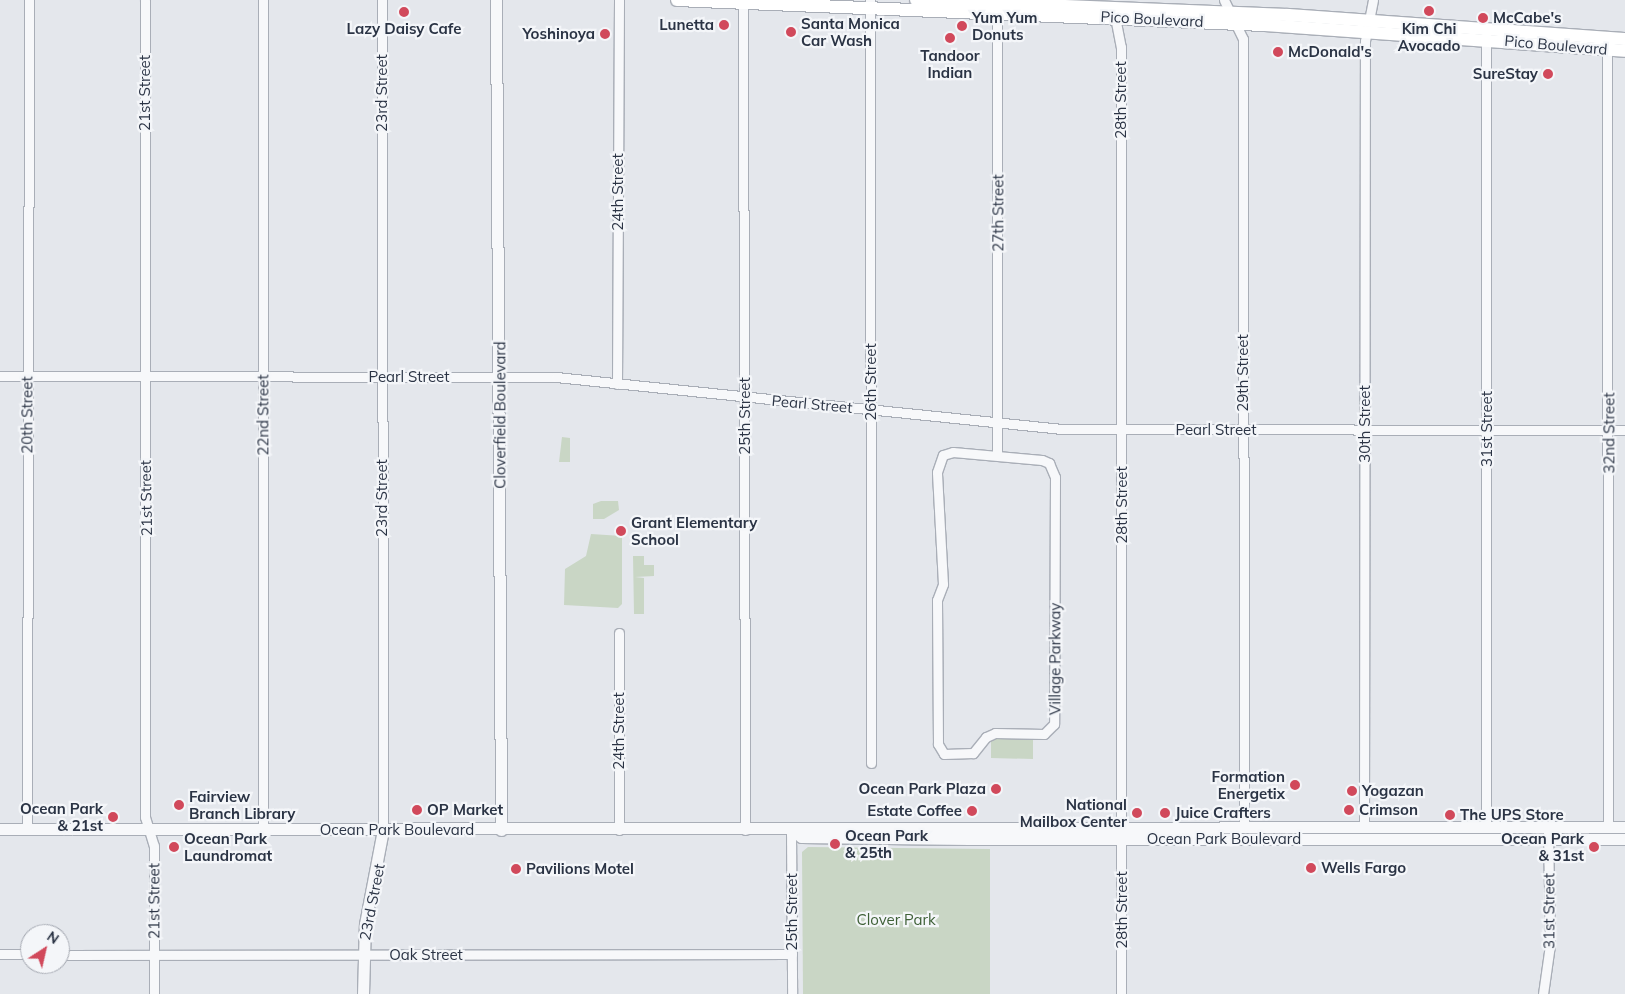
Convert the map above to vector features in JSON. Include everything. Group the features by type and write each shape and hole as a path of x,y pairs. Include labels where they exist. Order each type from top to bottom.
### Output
{"main road":[{"name":"Pico Boulevard","path":"677,0 997,9 1113,8 1607,44 1625,51"},
{"name":"Pico Boulevard","path":"916,0 997,9"},
{"name":"Pico Boulevard","path":"1607,44 1625,39"}],"street":[{"name":"20th Street","path":"27,829 29,0"},
{"name":"21st Street","path":"145,0 145,817 154,846 154,994"},
{"name":"22nd Street","path":"263,0 263,830"},
{"name":"23rd Street","path":"363,994 363,955 383,830 382,0"},
{"name":"Cloverfield Boulevard","path":"496,0 502,830"},
{"name":"24th Street","path":"617,384 619,0"},
{"name":"29th Street","path":"1224,0 1243,39 1244,828"},
{"name":"30th Street","path":"1364,828 1368,26 1373,0"},
{"name":"25th Street","path":"742,1 745,398 745,830"},
{"name":"26th Street","path":"871,4 871,763"},
{"name":"28th Street","path":"1113,8 1121,47 1122,994"},
{"name":"27th Street","path":"997,9 997,453"},
{"name":"31st Street","path":"1486,34 1488,430 1486,828"},
{"name":"32nd Street","path":"1607,44 1609,430 1608,827"},
{"name":"Pearl Street","path":"0,376 556,377 998,423 1121,429 1625,430"},
{"name":"Village Parkway","path":"997,453 1010,460 1042,460 1054,469 1054,724 1044,734 995,733 981,741 973,753 944,754 938,744 937,600 943,584 937,472 943,455 997,453"},
{"name":"24th Street","path":"619,633 619,830"},
{"name":"Ocean Park Boulevard","path":"0,829 793,831 871,826 1123,833 1625,839"},
{"name":"31st Street","path":"1544,994 1550,945 1548,827"},
{"name":"Ocean Park Boulevard","path":"1123,833 1244,828 1625,827"},
{"name":"25th Street","path":"792,994 793,831"},
{"path":"0,954 20,954"},
{"name":"Oak Street","path":"70,955 792,954"}],"green space":[{"path":"562,437 570,438 570,462 559,462"},
{"path":"601,501 618,501 619,510 604,519 593,519 593,504"},
{"path":"591,534 622,536 622,604 618,608 564,605 565,569 586,556"},
{"path":"633,556 644,556 644,565 654,565 654,576 635,577 644,578 644,614 634,614"},
{"path":"991,739 1033,739 1033,759 991,758"},
{"name":"Clover Park","path":"808,847 990,849 990,994 803,994 802,852"}],"place":[{"name":"Kim Chi Avocado","path":"1429,11"},
{"name":"Lazy Daisy Cafe","path":"404,12"},
{"name":"McCabe's","path":"1483,18"},
{"name":"Lunetta","path":"724,25"},
{"name":"Yum Yum Donuts","path":"962,26"},
{"name":"Santa Monica Car Wash","path":"791,32"},
{"name":"Yoshinoya","path":"605,34"},
{"name":"Tandoor Indian","path":"950,38"},
{"name":"McDonald's","path":"1278,52"},
{"name":"SureStay","path":"1548,74"},
{"name":"Grant Elementary School","path":"621,531"},
{"name":"Formation Energetix","path":"1295,785"},
{"name":"Ocean Park Plaza","path":"996,789"},
{"name":"Yogazan","path":"1352,791"},
{"name":"Fairview Branch Library","path":"179,805"},
{"name":"OP Market","path":"417,810"},
{"name":"Crimson","path":"1349,810"},
{"name":"Estate Coffee","path":"972,811"},
{"name":"National Mailbox Center","path":"1137,813"},
{"name":"Juice Crafters","path":"1165,813"},
{"name":"The UPS Store","path":"1450,815"},
{"name":"Ocean Park & 21st","path":"113,817"},
{"name":"Ocean Park & 25th","path":"835,844"},
{"name":"Ocean Park Laundromat","path":"174,847"},
{"name":"Ocean Park & 31st","path":"1594,847"},
{"name":"Wells Fargo","path":"1311,868"},
{"name":"Pavilions Motel","path":"516,869"}]}
